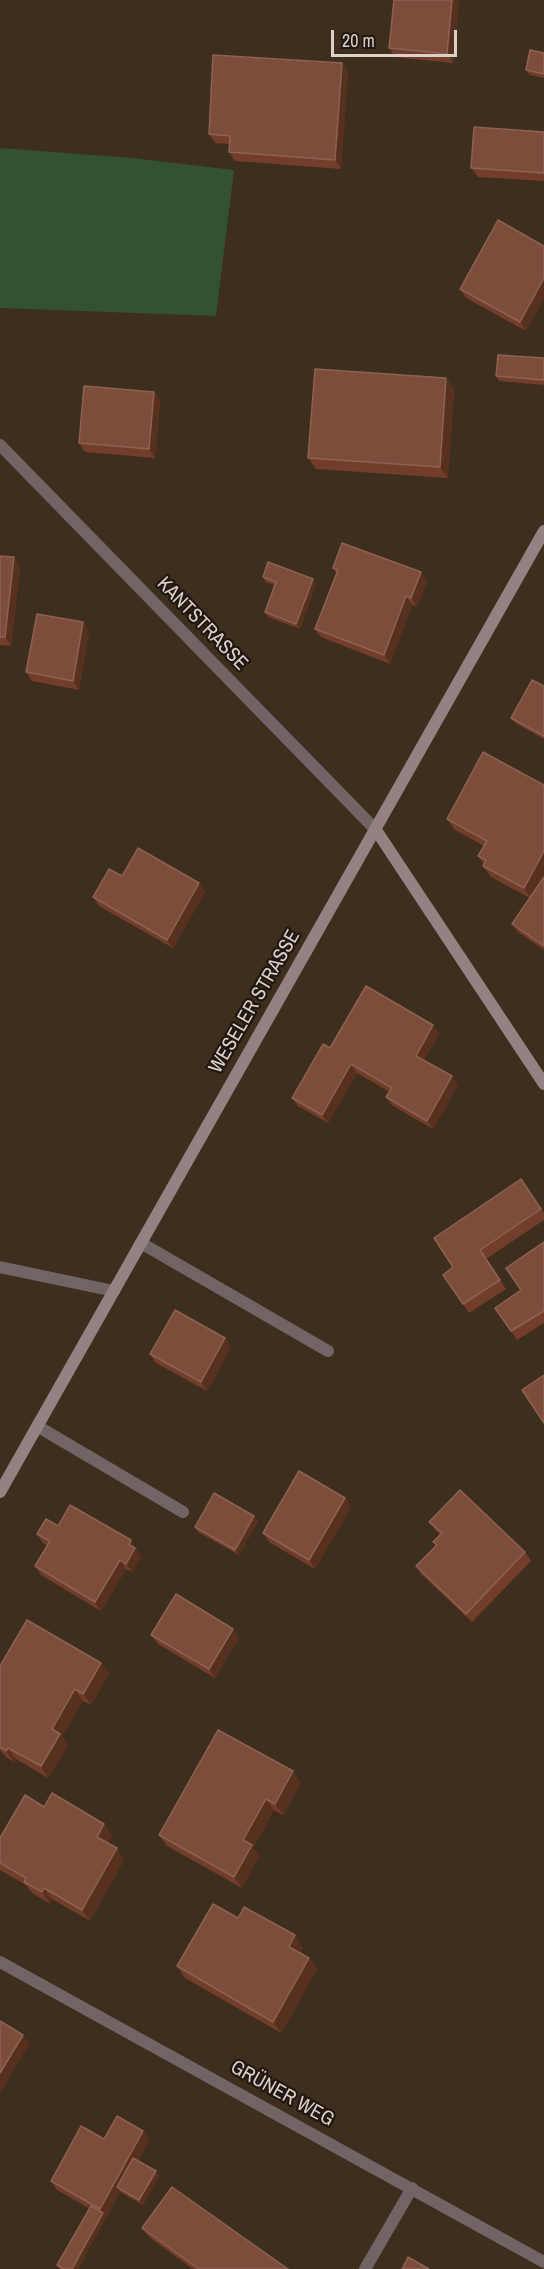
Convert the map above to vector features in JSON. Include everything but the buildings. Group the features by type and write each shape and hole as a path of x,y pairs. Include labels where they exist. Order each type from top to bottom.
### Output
{"street":[{"name":"KANTSTRASSE","path":"0,445 376,830"},
{"name":"WESELER STRASSE","path":"0,1492 544,531"},
{"path":"376,830 544,1083"},
{"path":"141,1243 328,1351"},
{"path":"0,1267 114,1291"},
{"path":"37,1426 183,1512"},
{"name":"GRÜNER WEG","path":"0,1962 544,2262"},
{"path":"365,2269 412,2188"}],"green space":[{"path":"0,148 132,158 234,170 216,316 0,308"}]}
